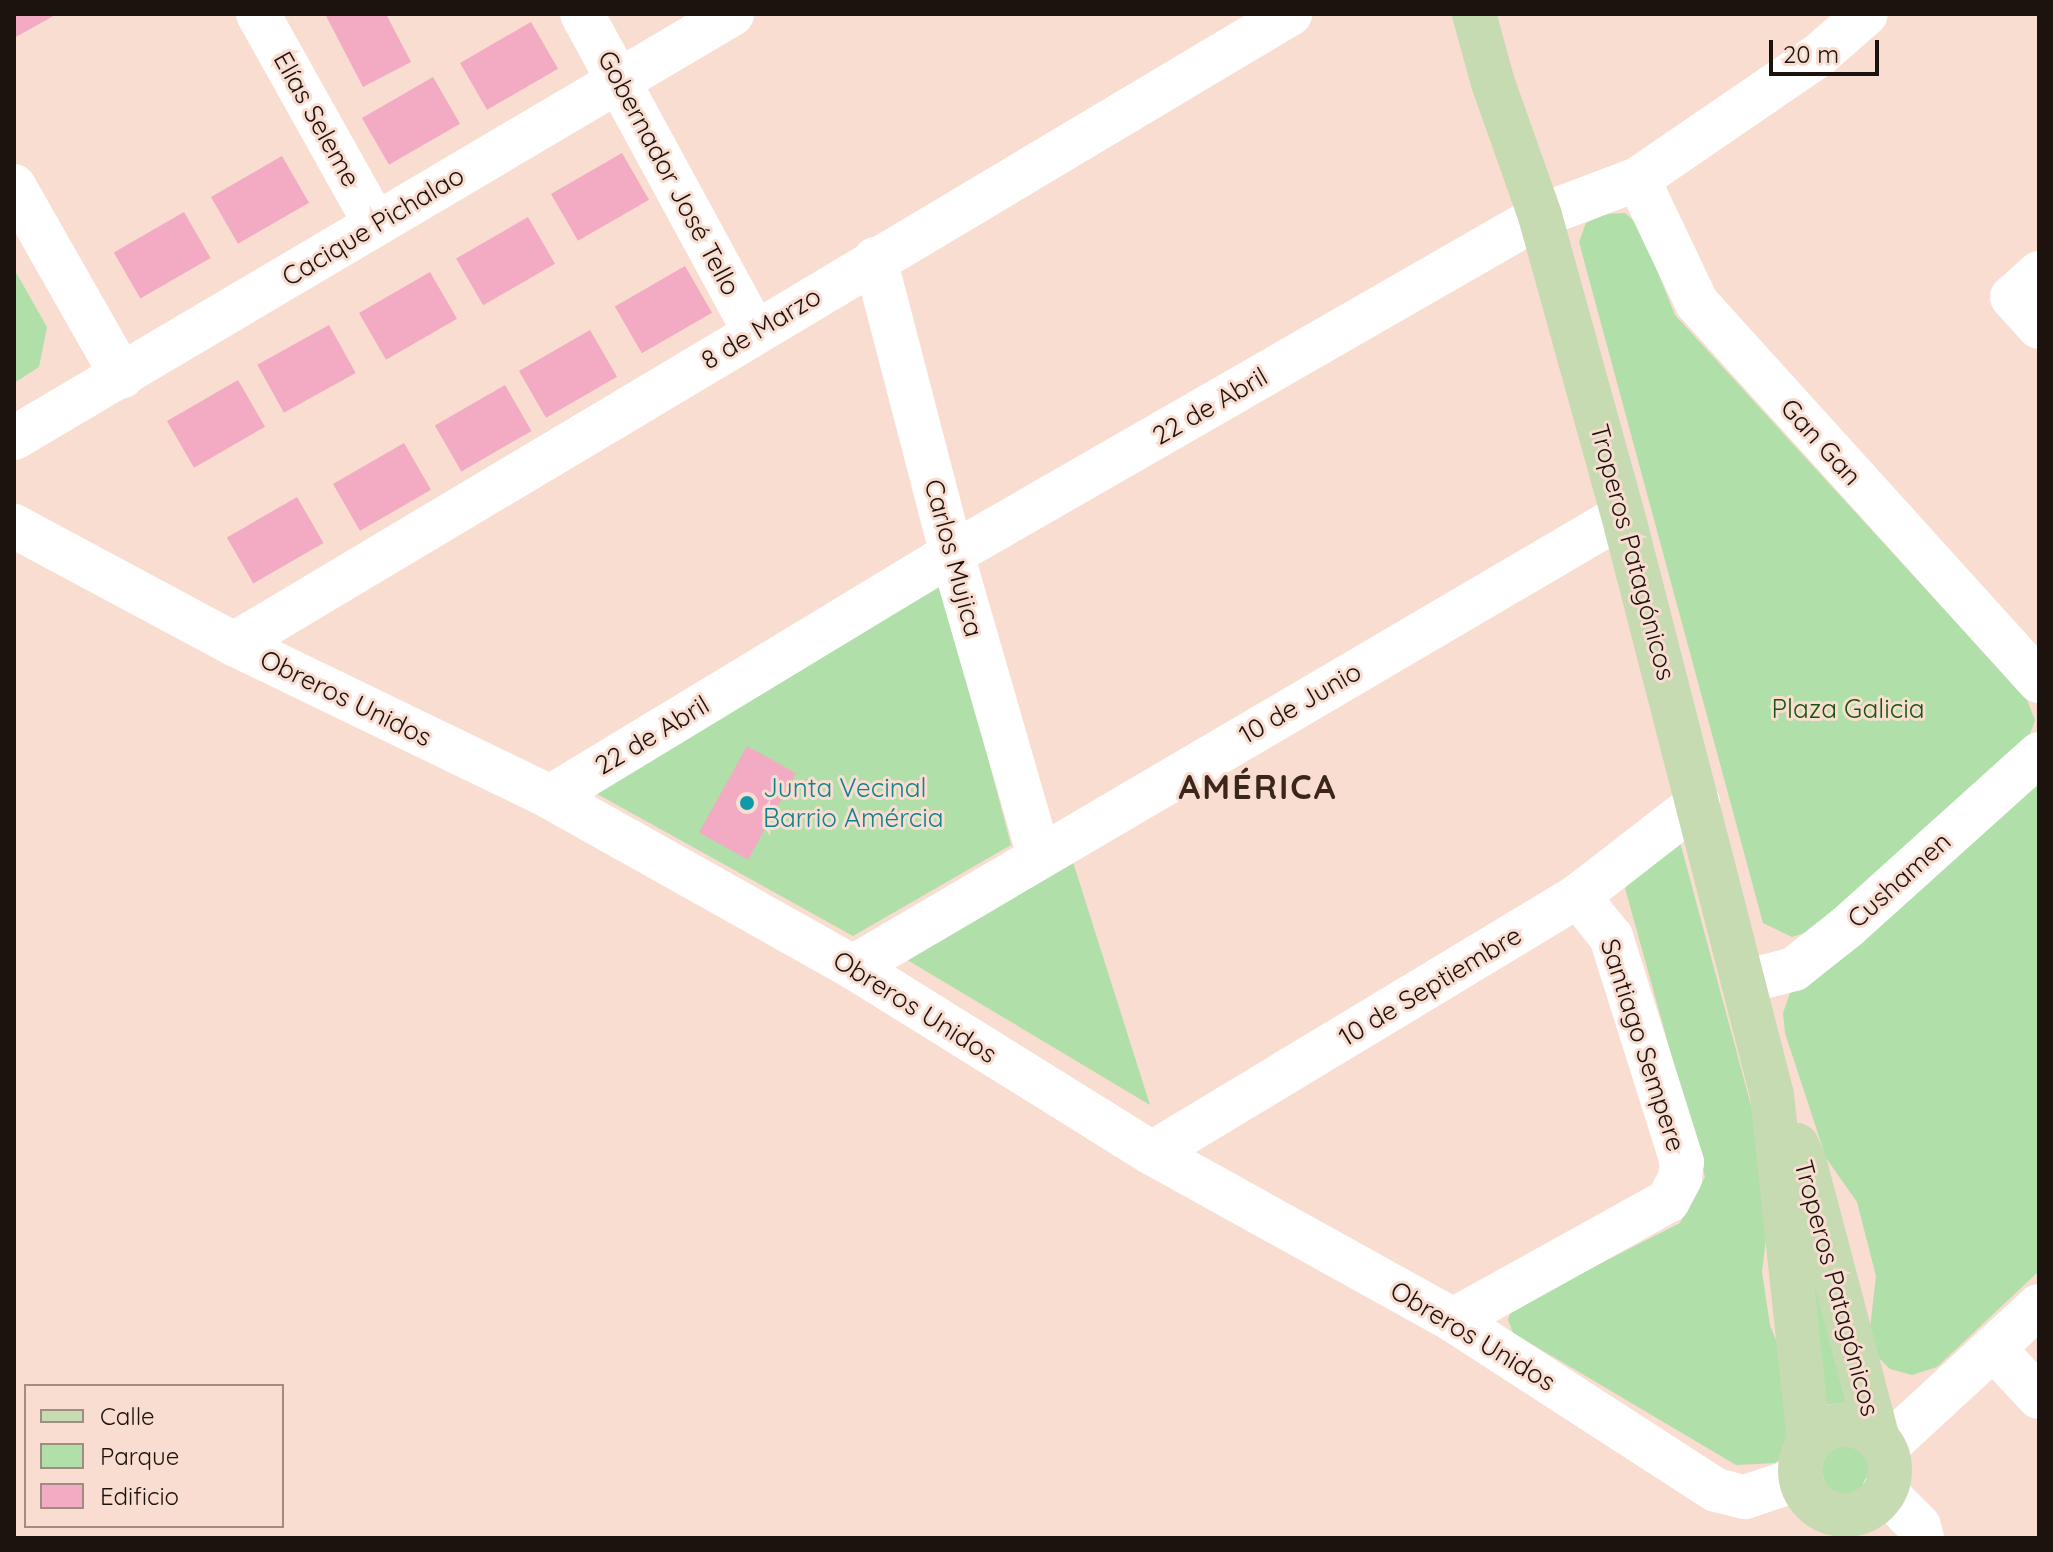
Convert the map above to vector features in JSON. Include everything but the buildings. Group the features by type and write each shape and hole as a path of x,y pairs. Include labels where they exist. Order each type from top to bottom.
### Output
{"main road":[{"name":"Troperos Patagónicos","path":"1474,14 1493,83 1540,216 1623,515 1772,1095 1806,1393 1804,1460"},
{"name":"Troperos Patagónicos","path":"1772,1095 1805,1163 1890,1471 1880,1509"},
{"name":"Troperos Patagónicos","path":"1804,1460 1820,1431 1850,1424 1881,1443"},
{"path":"1804,1460 1811,1499 1829,1524 1852,1514 1880,1509"}],"street":[{"name":"Elías Seleme","path":"258,14 375,223"},
{"name":"Gobernador José Tello","path":"582,14 755,332"},
{"name":"Cacique Pichalao","path":"14,438 732,14"},
{"name":"8 de Marzo","path":"234,644 1290,14"},
{"name":"22 de Abril","path":"550,797 952,554 1540,216 1638,179 1819,55 1866,14"},
{"name":"Gan Gan","path":"1638,179 1697,303 2039,681"},
{"path":"14,186 122,376"},
{"name":"Carlos Mujica","path":"875,259 952,554 1039,855"},
{"name":"10 de Junio","path":"853,967 1039,855 1623,515"},
{"name":"Obreros Unidos","path":"14,526 234,644 550,797 853,967 1152,1153 1453,1320 1716,1490 1745,1497 1804,1460"},
{"name":"Cushamen","path":"1744,982 1794,969 1846,928 2039,754"},
{"name":"10 de Septiembre","path":"1152,1153 1578,896 1698,803"},
{"name":"Santiago Sempere","path":"1453,1320 1668,1201 1680,1178 1682,1162 1611,937 1578,896"},
{"path":"1881,1443 2039,1306"},
{"path":"1993,1348 2039,1397"},
{"path":"1880,1509 1919,1526 1922,1538"}],"green space":[{"name":"Plaza Galicia","path":"1625,213 1639,225 1675,315 2027,700 2035,720 2028,740 1808,932 1792,937 1763,923 1579,242 1586,223 1606,214"},
{"path":"14,269 47,327 39,367 14,383"},
{"path":"943,585 1011,845 853,936 590,790"},
{"path":"2039,777 2039,1271 1937,1367 1912,1375 1890,1369 1876,1355 1870,1328 1876,1276 1857,1202 1826,1158 1785,1033 1783,1013 1790,993 1804,977"},
{"path":"1680,842 1766,1161 1771,1198 1762,1272 1770,1325 1790,1376 1791,1451 1775,1463 1736,1465 1513,1333 1508,1320 1511,1309 1680,1223 1705,1177 1625,888 1636,865"},
{"path":"1073,862 1150,1105 904,958"},
{"path":"1805,1218 1852,1402 1824,1405"},
{"path":"1847,1445 1865,1452 1872,1470 1865,1488 1847,1495 1829,1488 1822,1470 1829,1452"}],"place":[{"name":"Junta Vecinal Barrio Amércia","path":"747,803"}],"district":[{"name":"AMÉRICA","path":"1258,787"}]}
